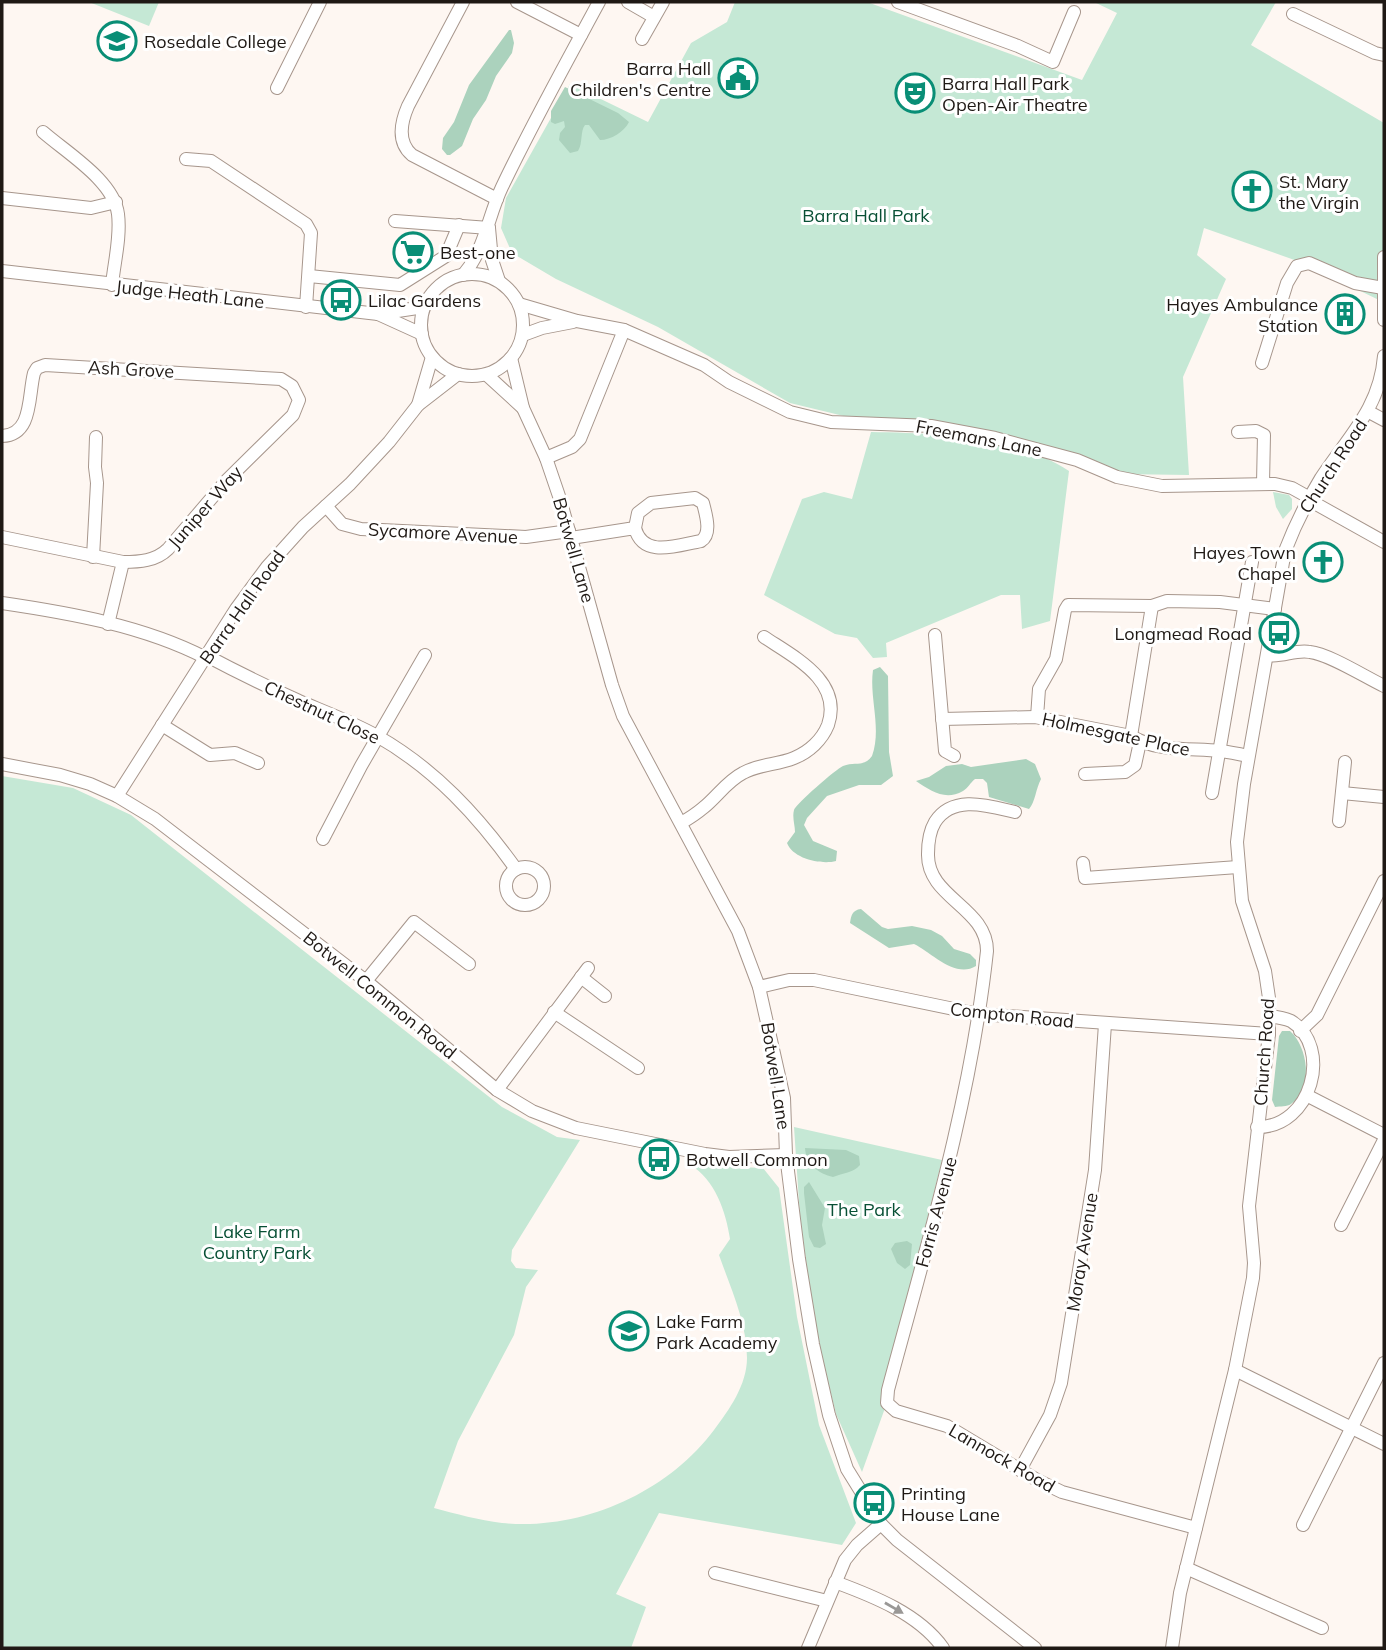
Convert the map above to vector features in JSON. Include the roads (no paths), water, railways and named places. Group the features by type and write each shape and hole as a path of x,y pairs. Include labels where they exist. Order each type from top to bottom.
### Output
{"street":[{"path":"277,88 320,2"},
{"path":"463,2 408,106 402,138 412,155 497,199"},
{"path":"517,2 581,35"},
{"path":"463,275 489,228 497,199 599,2"},
{"path":"628,2 654,17"},
{"path":"642,39 663,2"},
{"path":"898,2 1018,46 1053,62 1074,12"},
{"path":"1293,14 1384,55"},
{"path":"43,132 113,194 119,223 112,285"},
{"path":"186,159 211,161 306,225 312,233 306,306"},
{"path":"2,198 91,208 116,202"},
{"path":"395,221 489,228"},
{"path":"309,276 400,285 446,256 459,225"},
{"path":"489,228 492,260 499,281"},
{"path":"1384,257 1384,320"},
{"path":"1262,363 1287,284 1297,266 1309,263 1383,298"},
{"name":"Judge Heath Lane","path":"2,271 378,314 424,307"},
{"path":"463,275 483,275 499,281 510,290 523,317 523,335 512,358 503,367 487,374 458,374 441,366 432,356 422,334 421,321 430,296 441,285 463,275"},
{"name":"Freemans Lane","path":"519,304 577,321 624,330 704,365 729,382 790,412 831,422 931,426 995,438 1077,460 1117,477 1162,486 1263,483 1284,485 1384,542"},
{"name":"Judge Heath Lane","path":"378,314 422,334"},
{"name":"Freemans Lane","path":"523,335 577,321"},
{"path":"546,458 572,447 580,439 624,330"},
{"name":"Barra Hall Road","path":"418,405 432,356"},
{"name":"Church Road","path":"1172,1648 1177,1608 1235,1370 1253,1278 1249,1206 1269,1016 1265,971 1244,911 1238,867 1239,821 1248,755 1285,551 1309,499 1369,412 1380,386 1384,356"},
{"name":"Botwell Lane","path":"512,358 523,408 546,458 621,708 639,748 738,931 759,987 783,1098 786,1154 799,1259 823,1393 839,1449 881,1524 914,1555 1035,1648"},
{"name":"Ash Grove","path":"2,436 13,434 21,428 26,419 34,373 37,368 45,365 281,379 292,386 299,400"},
{"name":"Barra Hall Road","path":"117,796 267,567 303,527 389,442 418,405 458,374"},
{"name":"Botwell Lane","path":"487,374 523,408"},
{"name":"Juniper Way","path":"2,537 123,562 149,560 164,553 227,480 293,415 299,400"},
{"path":"1369,412 1384,420"},
{"path":"1238,432 1256,431 1264,435 1263,483"},
{"path":"93,557 97,483 96,437"},
{"path":"695,498 703,503 707,533 706,538 701,541 651,547 639,541 635,528 638,513 651,503 695,498"},
{"name":"Sycamore Avenue","path":"326,506 342,524 361,529 526,537 635,528"},
{"path":"108,624 123,562"},
{"path":"1212,793 1252,562"},
{"path":"1037,717 1039,689 1056,659 1068,605 1152,607 1167,601 1245,604 1275,609"},
{"name":"Chestnut Close","path":"2,603 108,624 176,643 378,737 451,791 479,820 516,869"},
{"path":"1085,774 1125,772 1135,765 1135,739 1152,607"},
{"path":"935,635 945,751 954,755"},
{"path":"681,823 702,809 739,774 802,754 816,743 827,727 830,702 821,680 813,671 764,637"},
{"path":"1267,656 1312,652 1384,686"},
{"path":"323,839 425,655"},
{"name":"Holmesgate Place","path":"942,719 1037,717 1190,751 1248,755"},
{"path":"162,725 208,754 235,753 258,763"},
{"path":"1339,821 1345,762"},
{"name":"Botwell Common Road","path":"2,764 80,780 117,796 155,819 366,981 517,1104 544,1117 593,1132 719,1156 786,1154"},
{"path":"1342,793 1384,796"},
{"name":"Forris Avenue","path":"890,1407 887,1400 888,1390 949,1164 988,951 986,937 976,920 933,879 928,864 929,839 940,816 958,806 979,804 1015,812"},
{"path":"1083,863 1085,878 1238,867"},
{"path":"1300,1031 1317,1014 1383,886"},
{"path":"366,981 414,922 469,964"},
{"path":"497,1090 584,972 605,996"},
{"name":"Compton Road","path":"759,987 789,979 814,980 978,1014 1269,1034"},
{"path":"554,1012 638,1068"},
{"path":"1257,1127 1280,1122 1291,1115 1308,1096 1312,1080 1312,1059 1300,1031 1289,1020 1269,1016"},
{"name":"Moray Avenue","path":"1020,1470 1050,1415 1062,1376 1096,1161 1105,1024"},
{"path":"1308,1096 1384,1138 1341,1225"},
{"path":"1303,1525 1384,1363"},
{"path":"1235,1370 1384,1444"},
{"name":"Lannock Road","path":"890,1407 947,1426 1048,1486 1081,1499 1196,1528"},
{"path":"808,1648 850,1553 881,1524"},
{"path":"1186,1568 1322,1628"},
{"path":"715,1573 827,1601"},
{"path":"835,1582 872,1596 916,1621 932,1633 943,1648"}],"place":[{"name":"Rosedale College","path":"117,41"},
{"name":"Barra Hall Children's Centre","path":"738,78"},
{"name":"Barra Hall Park Open-Air Theatre","path":"915,93"},
{"name":"St. Mary the Virgin","path":"1252,191"},
{"name":"Best-one","path":"413,252"},
{"name":"Lilac Gardens","path":"341,300"},
{"name":"Hayes Ambulance Station","path":"1345,314"},
{"name":"Hayes Town Chapel","path":"1323,562"},
{"name":"Longmead Road","path":"1279,633"},
{"name":"Botwell Common","path":"659,1159"},
{"name":"Lake Farm Park Academy","path":"629,1331"},
{"name":"Printing House Lane","path":"874,1503"}],"park label":[{"name":"Barra Hall Park","path":"866,215"},
{"name":"The Park","path":"864,1209"},
{"name":"Lake Farm Country Park","path":"257,1241"}]}
